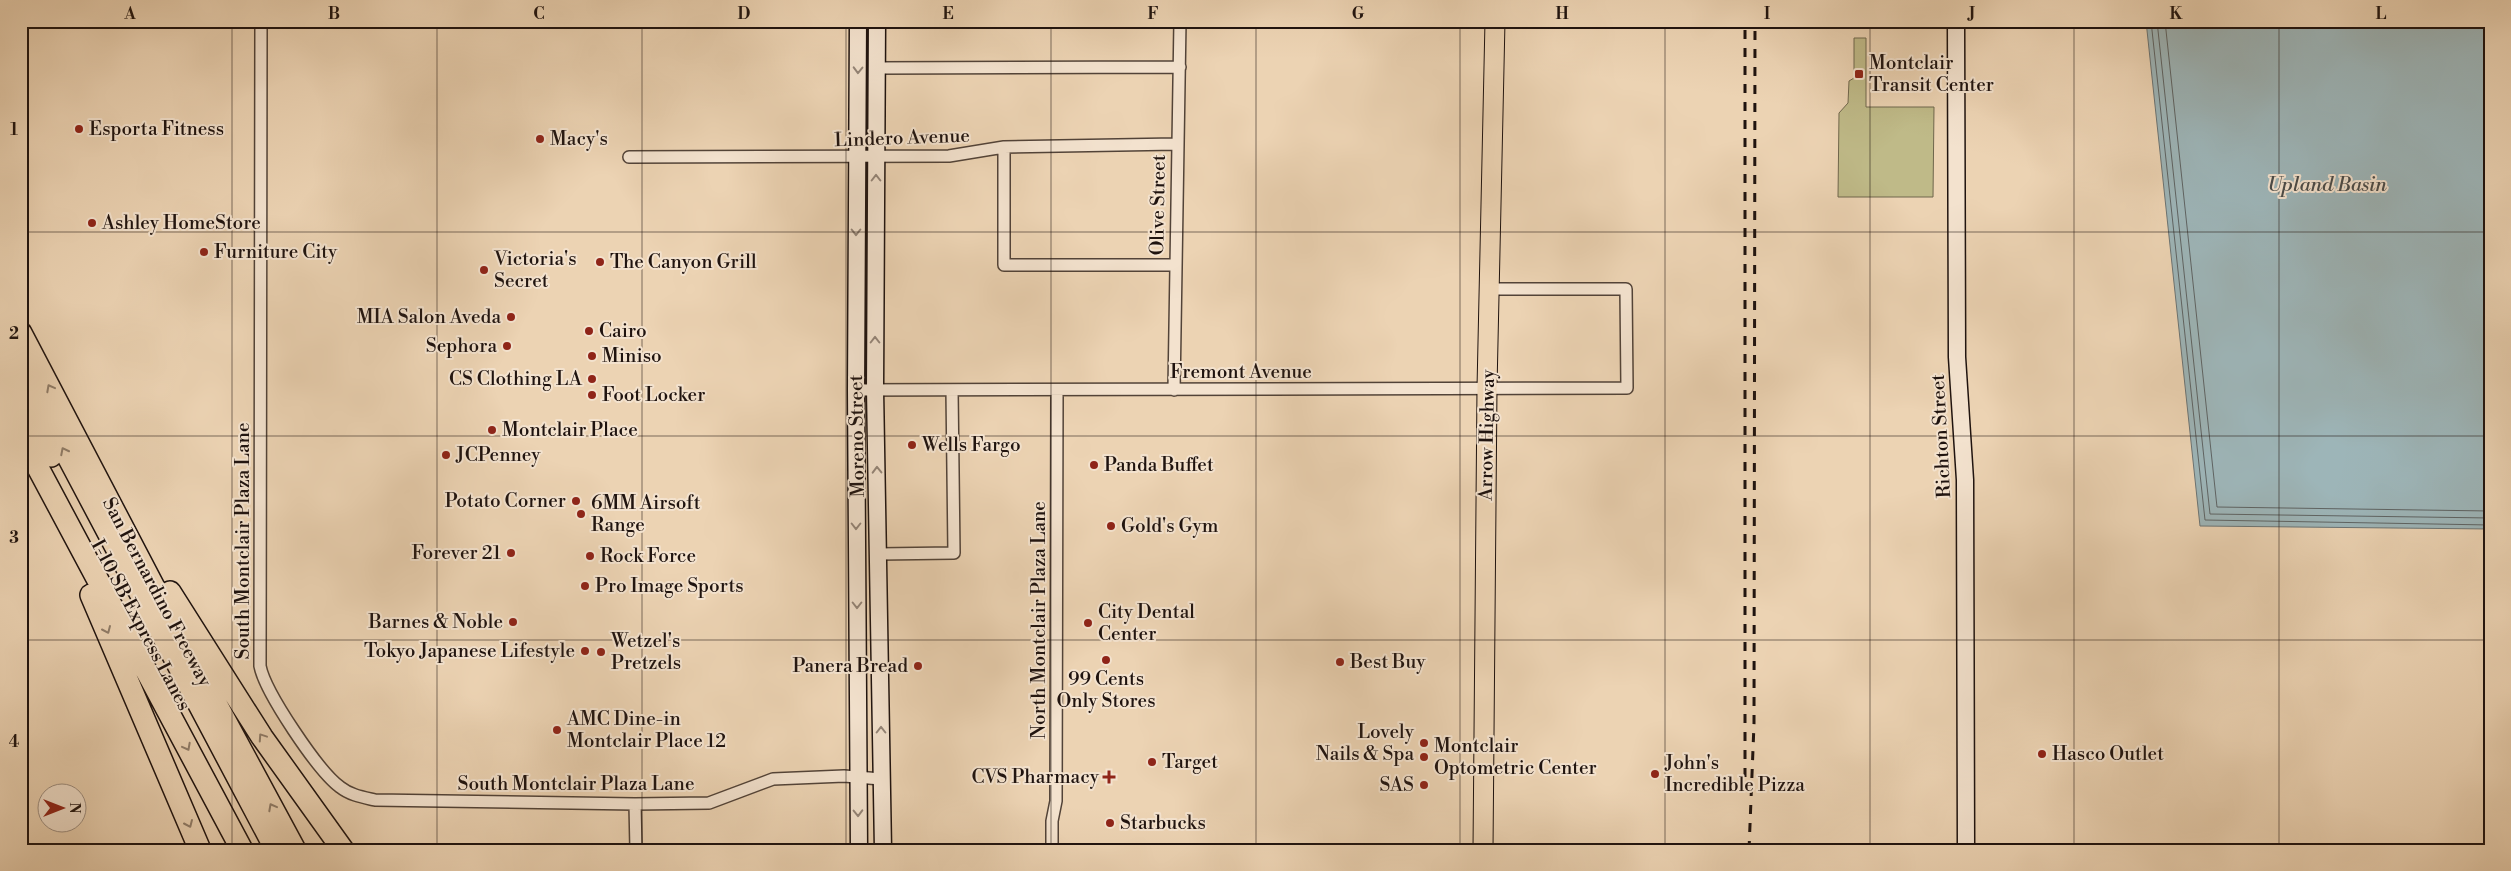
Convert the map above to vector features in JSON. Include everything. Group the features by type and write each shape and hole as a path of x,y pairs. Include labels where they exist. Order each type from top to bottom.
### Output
{"highway":[{"name":"San Bernardino Freeway","path":"21,333 295,850"},
{"name":"I-10 SB Express Lanes","path":"21,368 276,850"},
{"name":"I-10 SB Express Lanes","path":"21,401 259,850"},
{"path":"21,436 242,850"},
{"path":"41,472 75,565 104,623 200,850"},
{"path":"105,493 256,728 343,850"}],"main road":[{"name":"Arrow Highway","path":"1483,850 1487,388 1495,21"}],"street":[{"name":"South Montclair Plaza Lane","path":"261,21 260,666 269,690 284,715 331,779 349,793 376,800 635,804 709,803 773,779 858,776 881,779"},
{"name":"Moreno Street","path":"858,21 856,390 859,850"},
{"name":"Moreno Street","path":"877,21 875,389 882,850"},
{"name":"Olive Street","path":"1174,390 1174,265 1180,21"},
{"name":"Richton Street","path":"1956,21 1957,357 1965,480 1966,850"},
{"path":"877,68 1180,67"},
{"name":"Lindero Avenue","path":"629,157 963,156 1004,148 1176,144"},
{"path":"1004,148 1004,265 1174,265"},
{"name":"Fremont Avenue","path":"856,390 1627,388 1626,289 1489,290"},
{"path":"878,554 954,553 952,390"},
{"name":"North Montclair Plaza Lane","path":"1052,850 1052,821 1056,802 1057,390"},
{"path":"635,804 636,850"}],"shaded area":[{"path":"1854,38 1866,38 1866,107 1934,107 1933,197 1838,197 1839,113 1848,103 1849,81 1854,78"}],"water":[{"name":"Upland Basin","path":"2146,21 2490,21 2490,529 2200,526"}],"railway":[{"path":"1745,21 1745,777"},
{"path":"1749,850 1754,724 1755,21"}],"place":[{"name":"Montclair Transit Center","path":"1859,74"},
{"name":"Esporta Fitness","path":"79,129"},
{"name":"Macy's","path":"540,139"},
{"name":"Ashley HomeStore","path":"92,223"},
{"name":"Furniture City","path":"204,252"},
{"name":"The Canyon Grill","path":"600,262"},
{"name":"Victoria's Secret","path":"484,270"},
{"name":"MIA Salon Aveda","path":"511,317"},
{"name":"Cairo","path":"589,331"},
{"name":"Sephora","path":"507,346"},
{"name":"Miniso","path":"592,356"},
{"name":"CS Clothing LA","path":"592,379"},
{"name":"Foot Locker","path":"592,395"},
{"name":"Montclair Place","path":"492,430"},
{"name":"Wells Fargo","path":"912,445"},
{"name":"JCPenney","path":"446,455"},
{"name":"Panda Buffet","path":"1094,465"},
{"name":"Potato Corner","path":"576,501"},
{"name":"6MM Airsoft Range","path":"581,514"},
{"name":"Gold's Gym","path":"1111,526"},
{"name":"Forever 21","path":"511,553"},
{"name":"Rock Force","path":"590,556"},
{"name":"Pro Image Sports","path":"585,586"},
{"name":"Barnes & Noble","path":"513,622"},
{"name":"City Dental Center","path":"1088,623"},
{"name":"Tokyo Japanese Lifestyle","path":"585,651"},
{"name":"Wetzel's Pretzels","path":"601,652"},
{"name":"99 Cents Only Stores","path":"1106,660"},
{"name":"Best Buy","path":"1340,662"},
{"name":"Panera Bread","path":"918,666"},
{"name":"AMC Dine-in Montclair Place 12","path":"557,730"},
{"name":"Lovely Nails & Spa","path":"1424,743"},
{"name":"Hasco Outlet","path":"2042,754"},
{"name":"Montclair Optometric Center","path":"1424,757"},
{"name":"Target","path":"1152,762"},
{"name":"John's Incredible Pizza","path":"1655,774"},
{"name":"CVS Pharmacy","path":"1109,777"},
{"name":"SAS","path":"1424,785"},
{"name":"Starbucks","path":"1110,823"}]}
